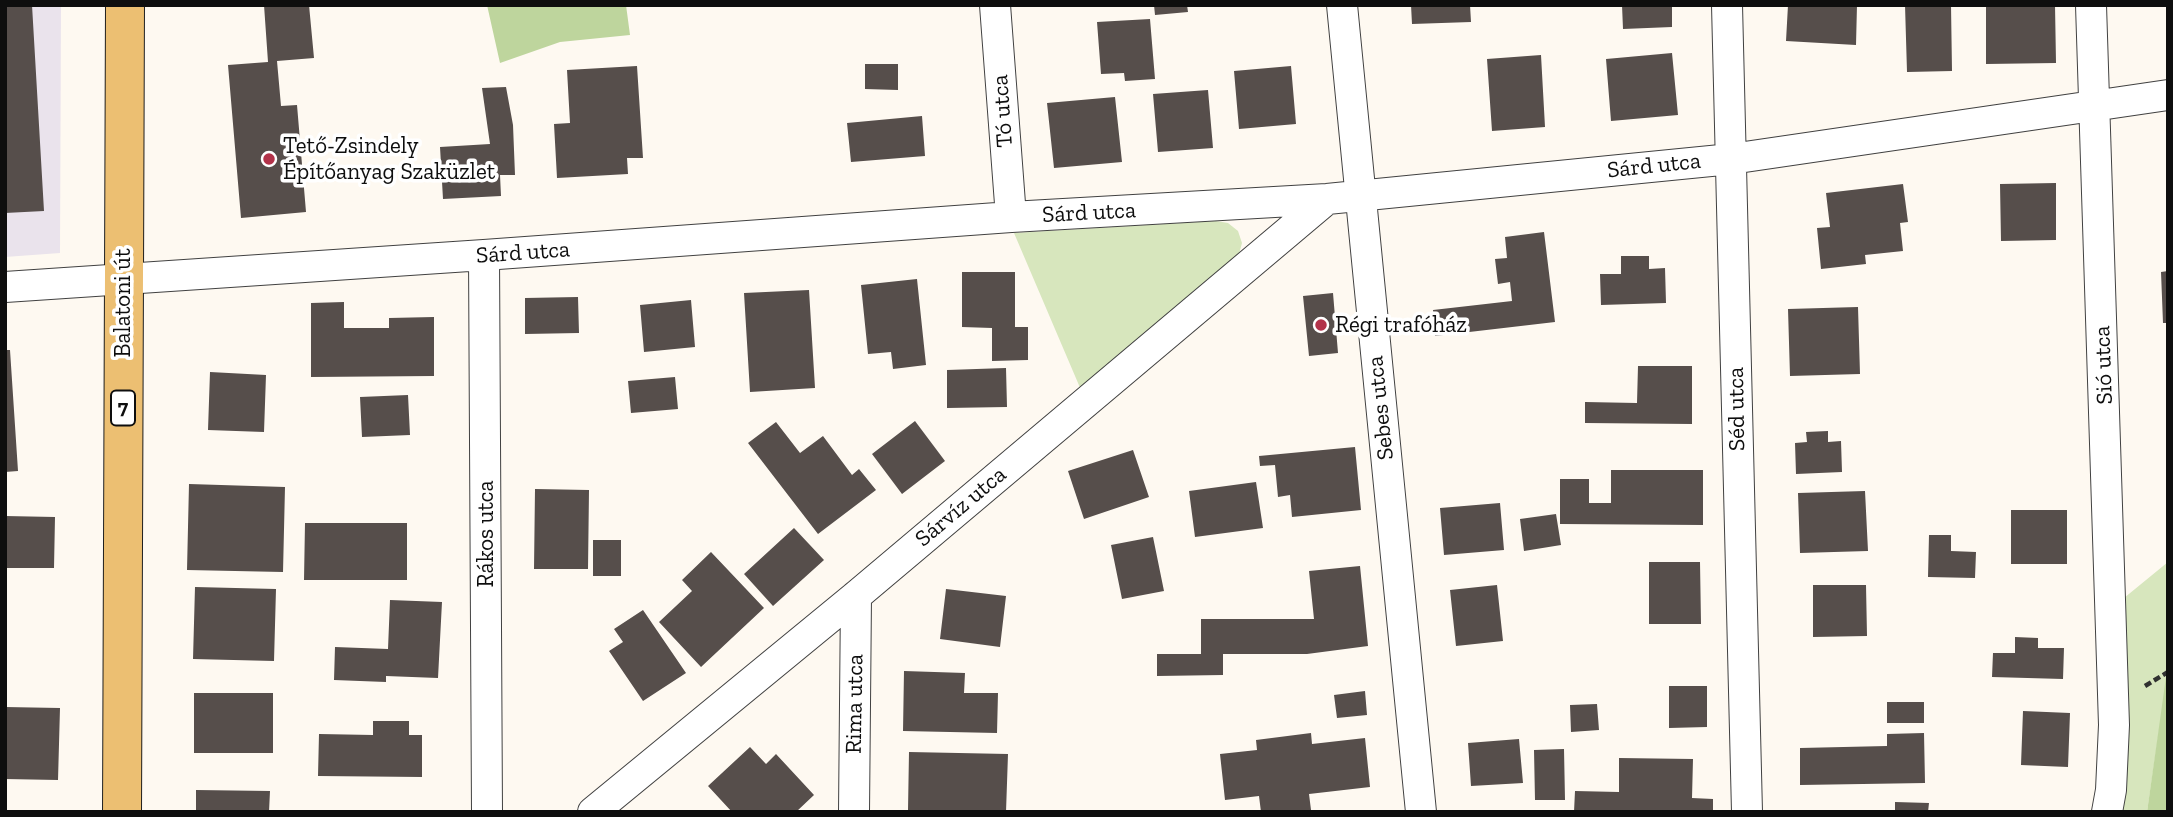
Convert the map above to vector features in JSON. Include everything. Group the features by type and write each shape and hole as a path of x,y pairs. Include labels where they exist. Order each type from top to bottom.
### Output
{"main road":[{"name":"Balatoni út","path":"122,812 125,5"}],"street":[{"name":"Tó utca","path":"995,5 1010,217"},
{"name":"Sebes utca","path":"1342,5 1421,812"},
{"name":"Séd utca","path":"1727,5 1748,812"},
{"name":"Sió utca","path":"2091,5 2114,725 2108,812"},
{"name":"Sárd utca","path":"5,286 484,256 1010,217 1327,199 1731,159 2168,95"},
{"name":"Sárvíz utca","path":"593,812 856,596 1327,199"},
{"name":"Rákos utca","path":"484,256 487,812"},
{"name":"Rima utca","path":"854,812 856,596"}],"shaded area":[{"path":"5,5 61,5 60,253 5,257"}],"green space":[{"path":"487,5 626,5 630,35 560,42 500,63"},
{"path":"1216,221 1228,223 1238,231 1242,243 1239,254 1081,390 1014,233"},
{"path":"2168,562 2168,670 2147,812 2115,812 2124,598"},
{"path":"2167,670 2168,812 2147,812"}],"building":[{"path":"5,5 32,5 44,211 5,213"},
{"name":"Tető-Zsindely Építőanyag Szaküzlet","path":"264,5 309,5 314,58 277,61 281,106 297,105 306,212 241,218 228,65 268,62"},
{"path":"1154,5 1187,5 1188,12 1155,15"},
{"path":"1411,5 1470,5 1471,22 1412,24"},
{"path":"1622,5 1672,5 1672,27 1623,29"},
{"path":"1788,5 1857,5 1856,45 1786,41"},
{"path":"1905,5 1951,5 1952,71 1907,72"},
{"path":"1986,5 2055,5 2056,63 1986,64"},
{"path":"1150,19 1155,79 1125,81 1124,73 1101,74 1097,22"},
{"path":"1672,53 1678,115 1611,121 1606,59"},
{"path":"1541,55 1545,127 1492,131 1487,59"},
{"path":"865,64 898,64 898,90 865,89"},
{"path":"637,66 643,158 627,158 628,174 557,178 554,124 570,123 567,70"},
{"path":"1291,66 1296,124 1239,129 1234,71"},
{"path":"506,87 513,125 515,175 500,175 501,196 443,199 440,147 490,144 482,88"},
{"path":"1208,90 1213,148 1158,152 1153,94"},
{"path":"1115,97 1122,162 1054,168 1047,103"},
{"path":"922,116 925,156 851,162 847,123"},
{"path":"2056,183 2056,240 2001,241 2000,184"},
{"path":"1903,184 1908,222 1900,223 1903,251 1865,255 1866,264 1821,269 1817,228 1830,227 1826,193"},
{"path":"1544,232 1555,322 1435,336 1433,310 1512,301 1510,282 1498,284 1495,259 1507,258 1505,237"},
{"path":"1621,256 1649,256 1649,269 1665,268 1666,303 1601,305 1600,274 1621,274"},
{"path":"2168,271 2168,323 2163,323 2161,272"},
{"path":"962,272 1015,272 1015,327 1028,327 1028,360 992,361 992,328 962,327"},
{"path":"917,279 926,365 893,369 891,352 868,354 861,285"},
{"path":"809,290 815,388 750,392 744,293"},
{"name":"Régi trafóház","path":"1333,293 1338,353 1309,356 1303,296"},
{"path":"578,297 579,333 525,334 525,298"},
{"path":"691,300 695,347 644,352 640,305"},
{"path":"344,302 344,328 389,328 389,318 434,317 434,376 311,377 311,303"},
{"path":"1858,307 1860,374 1790,376 1788,309"},
{"path":"5,350 10,350 18,471 5,472"},
{"path":"1638,366 1692,366 1692,424 1585,423 1585,402 1637,403"},
{"path":"1006,368 1007,407 947,408 947,370"},
{"path":"210,372 266,375 264,432 208,430"},
{"path":"675,377 678,409 631,413 628,381"},
{"path":"408,395 410,435 362,437 360,397"},
{"path":"915,421 945,461 902,494 872,454"},
{"path":"776,422 800,453 823,436 852,475 859,469 876,490 818,534 748,443"},
{"path":"1828,431 1828,442 1841,441 1842,472 1796,474 1795,443 1807,442 1806,432"},
{"path":"1355,447 1361,510 1292,517 1290,495 1278,497 1275,465 1260,466 1259,456"},
{"path":"1133,450 1149,497 1084,519 1068,471"},
{"path":"1611,470 1703,470 1703,525 1560,524 1560,479 1589,479 1589,503 1611,503"},
{"path":"1256,482 1263,528 1195,537 1189,491"},
{"path":"189,484 285,487 283,572 187,570"},
{"path":"535,489 589,490 588,569 534,569"},
{"path":"1865,491 1868,551 1800,553 1798,493"},
{"path":"1500,503 1504,550 1444,555 1440,508"},
{"path":"2011,510 2067,510 2067,564 2011,564"},
{"path":"1556,514 1561,545 1524,551 1520,519"},
{"path":"5,516 55,517 54,568 5,568"},
{"path":"305,523 407,523 407,580 304,580"},
{"path":"794,528 824,560 773,606 744,574"},
{"path":"1929,535 1951,535 1951,551 1976,552 1975,578 1928,577"},
{"path":"1153,537 1164,591 1122,599 1111,545"},
{"path":"593,540 621,540 621,576 593,576"},
{"path":"711,552 764,608 701,667 659,622 692,591 682,580"},
{"path":"1649,562 1700,562 1701,624 1649,624"},
{"path":"1360,566 1368,646 1307,654 1223,654 1223,675 1157,676 1157,654 1201,654 1201,619 1314,619 1309,571"},
{"path":"1497,585 1503,641 1456,646 1450,590"},
{"path":"1813,585 1866,585 1867,636 1813,637"},
{"path":"195,587 276,589 274,661 193,659"},
{"path":"946,589 1006,596 1000,647 940,639"},
{"path":"390,600 442,602 438,678 386,676 386,682 334,680 335,647 388,649"},
{"path":"643,610 686,673 643,701 609,651 623,642 614,629"},
{"path":"2015,637 2038,638 2038,648 2064,648 2063,679 1992,677 1993,653 2015,653"},
{"path":"904,671 965,673 964,693 998,693 997,733 903,731"},
{"path":"1669,686 1707,686 1707,727 1669,728"},
{"path":"1365,691 1367,715 1337,718 1334,695"},
{"path":"194,693 273,693 273,753 194,753"},
{"path":"1887,702 1924,702 1924,723 1887,723"},
{"path":"1597,704 1599,730 1571,732 1570,705"},
{"path":"5,707 60,708 58,780 5,779"},
{"path":"2023,711 2070,713 2068,767 2021,765"},
{"path":"373,721 409,721 409,735 422,735 422,777 318,776 319,734 373,735"},
{"path":"1311,733 1312,744 1365,738 1370,787 1309,794 1311,810 1300,812 1261,812 1259,796 1225,800 1220,754 1257,750 1256,740"},
{"path":"1924,733 1925,783 1800,785 1800,748 1887,746 1887,734"},
{"path":"1519,739 1523,783 1471,786 1468,743"},
{"path":"750,747 766,764 776,754 814,795 796,812 732,812 708,786"},
{"path":"1564,749 1565,800 1535,800 1534,750"},
{"path":"909,752 1008,754 1006,812 908,810"},
{"path":"1619,758 1693,759 1692,798 1713,799 1713,812 1574,812 1575,791 1619,792"},
{"path":"196,790 270,791 269,812 196,812"},
{"path":"1895,802 1929,803 1928,812 1895,812"}],"place":[{"name":"Tető-Zsindely Építőanyag Szaküzlet","path":"269,159"},
{"name":"Régi trafóház","path":"1321,325"}]}
